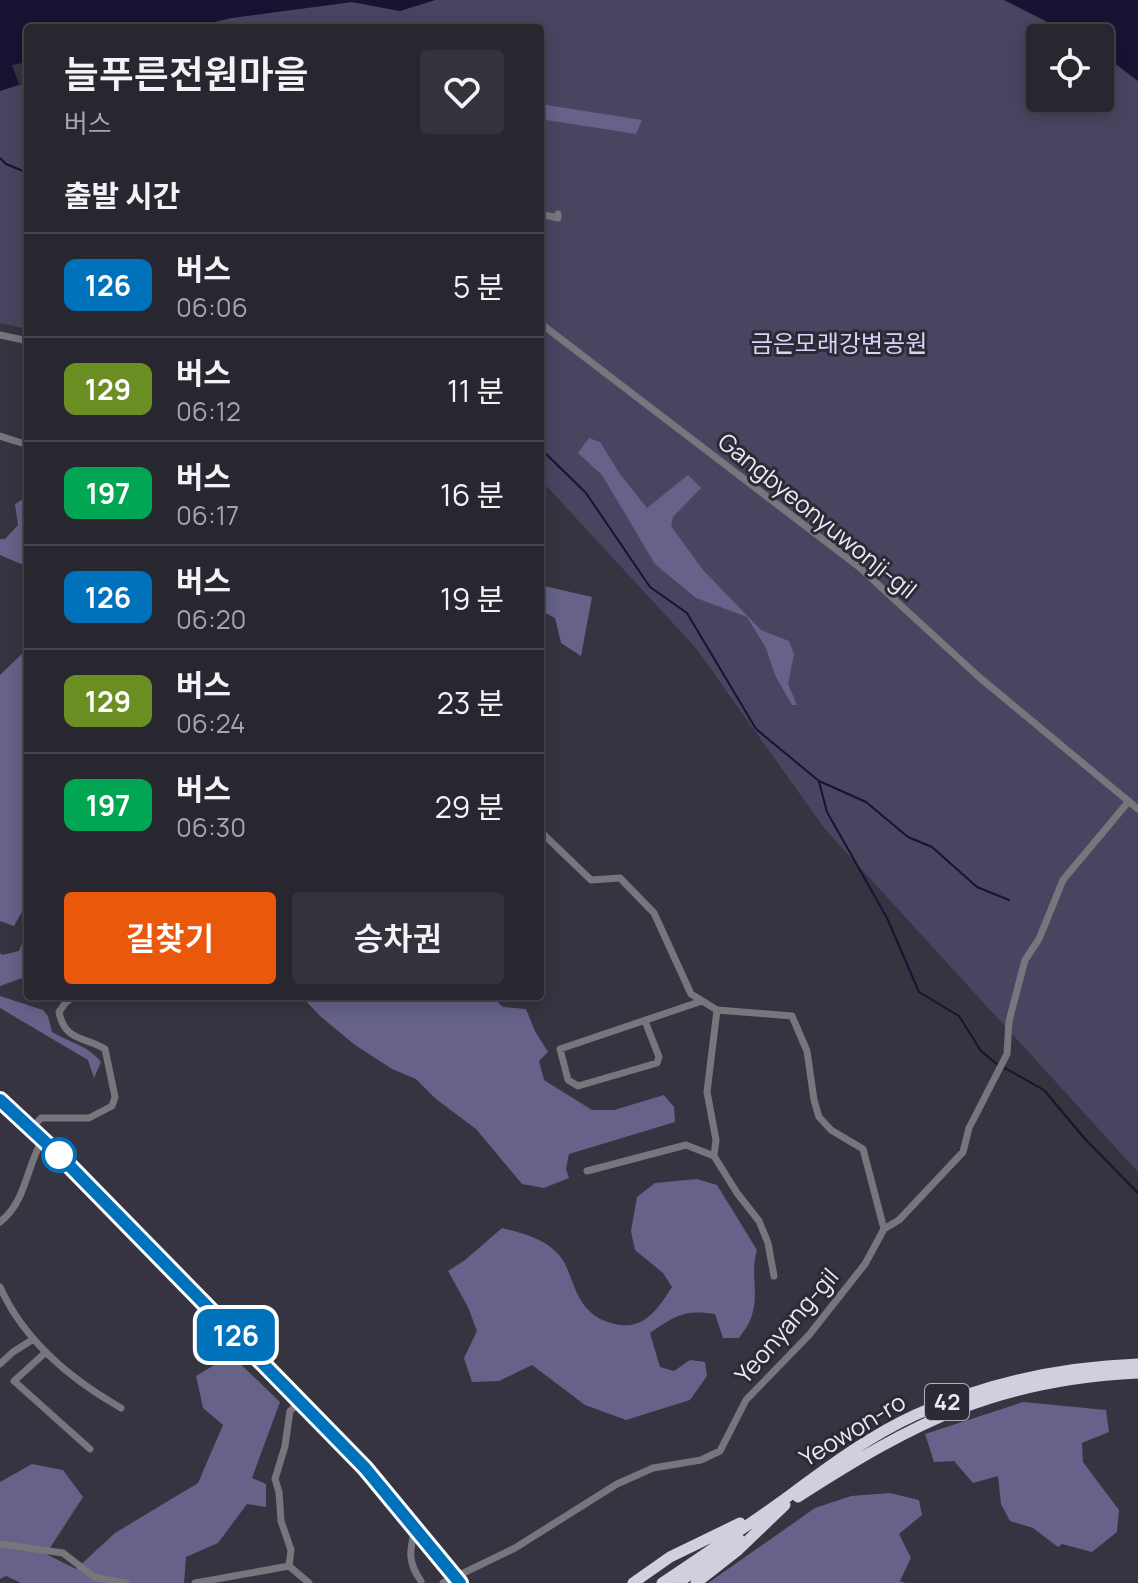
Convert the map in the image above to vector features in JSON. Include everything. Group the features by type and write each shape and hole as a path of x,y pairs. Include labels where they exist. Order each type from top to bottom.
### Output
{"highway":[{"name":"Yeowon-ro","path":"678,1583 870,1440 914,1415 961,1397 1046,1373 1091,1366 1138,1364"},
{"name":"Yeowon-ro","path":"662,1583 782,1504 926,1421 1006,1391 1092,1375 1138,1373"},
{"path":"633,1583 670,1557 782,1504"},
{"path":"696,1583 737,1551 782,1504"}],"main road":[{"path":"0,1100 43,1139 365,1468 456,1580"}],"street":[{"path":"544,215 558,218 558,214"},
{"name":"Gangbyeonyuwonji-gil","path":"544,326 859,567 979,677 1138,809"},
{"path":"0,335 24,340"},
{"path":"0,436 24,444"},
{"path":"544,835 591,880 620,878 646,904 654,913 691,994 717,1010 792,1016 807,1051 819,1117 831,1130 863,1149 884,1229 899,1220 963,1152 969,1128 1007,1054 1009,1021 1025,960 1039,939 1063,880 1129,801"},
{"path":"32,1128 41,1118 89,1118 112,1106 115,1097 105,1049 72,1035 64,1028 59,1012 69,1000"},
{"path":"645,1021 659,1057 657,1063 578,1086 568,1080 560,1049 702,1001"},
{"path":"714,1156 716,1140 707,1092 717,1010"},
{"path":"0,1222 17,1204 33,1154 43,1139"},
{"path":"587,1171 686,1145 714,1156 759,1221 768,1243 774,1276"},
{"name":"Yeonyang-gil","path":"443,1583 456,1580 515,1548 617,1484 653,1468 701,1460 720,1451 746,1400 809,1335 843,1293 865,1264 884,1229"},
{"path":"0,1287 32,1340 88,1389 121,1408"},
{"path":"0,1364 32,1340"},
{"path":"46,1352 14,1381 90,1449"},
{"path":"289,1566 291,1550 281,1521 275,1479 285,1446 290,1411 300,1402"},
{"path":"415,1530 409,1550 412,1569 421,1582"},
{"path":"0,1544 63,1553 94,1577 126,1583"},
{"path":"195,1583 289,1566"},
{"path":"289,1566 309,1583"}],"green space":[{"name":"금은모래강변공원","path":"435,0 1004,0 1051,24 1026,24 1026,112 1114,112 1114,63 1138,81 1138,1172 824,828 695,647 544,483 544,24 206,24 352,2 400,11"},
{"path":"24,83 24,328 0,323 0,91"}],"shaded area":[{"path":"0,0 435,0 400,11 352,2 206,24 24,24 24,83 0,91"},
{"path":"1004,0 1138,0 1138,81 1114,63 1114,24 1051,24"},
{"path":"544,105 642,120 636,134 544,120"},
{"path":"589,438 600,442 647,508 688,475 701,488 673,517 671,526 703,570 761,630 789,641 794,654 788,684 797,705 792,705 775,675 766,648 747,617 696,598 655,564 602,475 578,453"},
{"path":"24,498 24,565 0,555 0,539 5,539 18,525 15,504"},
{"path":"544,586 592,597 581,656 561,643 555,618 544,612"},
{"path":"24,652 24,908 14,926 0,921 0,675"},
{"path":"24,939 24,977 0,986 0,953 19,951"},
{"path":"0,996 43,1010 52,1032 85,1048 101,1062 94,1078 88,1060 0,1008"},
{"path":"305,1000 495,1000 503,1007 526,1009 548,1052 539,1061 544,1080 592,1110 614,1110 664,1095 674,1107 675,1122 569,1154 566,1169 569,1178 544,1188 522,1184 476,1129 436,1099 416,1079 392,1069 355,1045"},
{"path":"697,1179 717,1185 757,1250 754,1307 750,1321 739,1338 723,1338 715,1314 696,1312 680,1315 650,1333 660,1367 674,1371 690,1360 705,1362 707,1376 690,1400 626,1420 585,1405 532,1365 499,1381 472,1382 464,1358 477,1331 448,1271 502,1228 510,1230 535,1238 556,1252 565,1264 582,1303 596,1316 620,1325 639,1323 660,1305 672,1287 663,1273 635,1250 631,1231 637,1197 655,1183"},
{"path":"231,1355 280,1402 252,1478 266,1484 266,1507 247,1504 218,1543 186,1557 184,1583 21,1583 6,1576 0,1579 0,1482 32,1464 63,1470 83,1497 46,1554 76,1569 115,1533 198,1483 223,1425 203,1408 196,1376"},
{"path":"1023,1402 1106,1410 1109,1432 1082,1443 1083,1462 1119,1510 1117,1532 1092,1552 1062,1544 1058,1547 1033,1528 1010,1521 1001,1504 998,1476 973,1483 954,1461 934,1462 925,1434"},
{"path":"890,1493 919,1500 922,1515 899,1534 911,1558 900,1581 906,1583 708,1583 815,1508 851,1496"}],"pier":[{"path":"24,63 24,83 19,84 12,65"}],"waterway":[{"path":"0,158 24,171"},
{"path":"544,452 586,493 650,587 687,613 756,729 819,781 866,802 908,837 932,847 977,887 1009,900"},
{"path":"819,782 827,812 887,918 919,992 959,1016 981,1051 997,1064"},
{"path":"1003,1067 1044,1090 1085,1139 1138,1193"}],"bus line":[{"name":"126","path":"0,1100 57,1153 365,1468 460,1583"}]}
